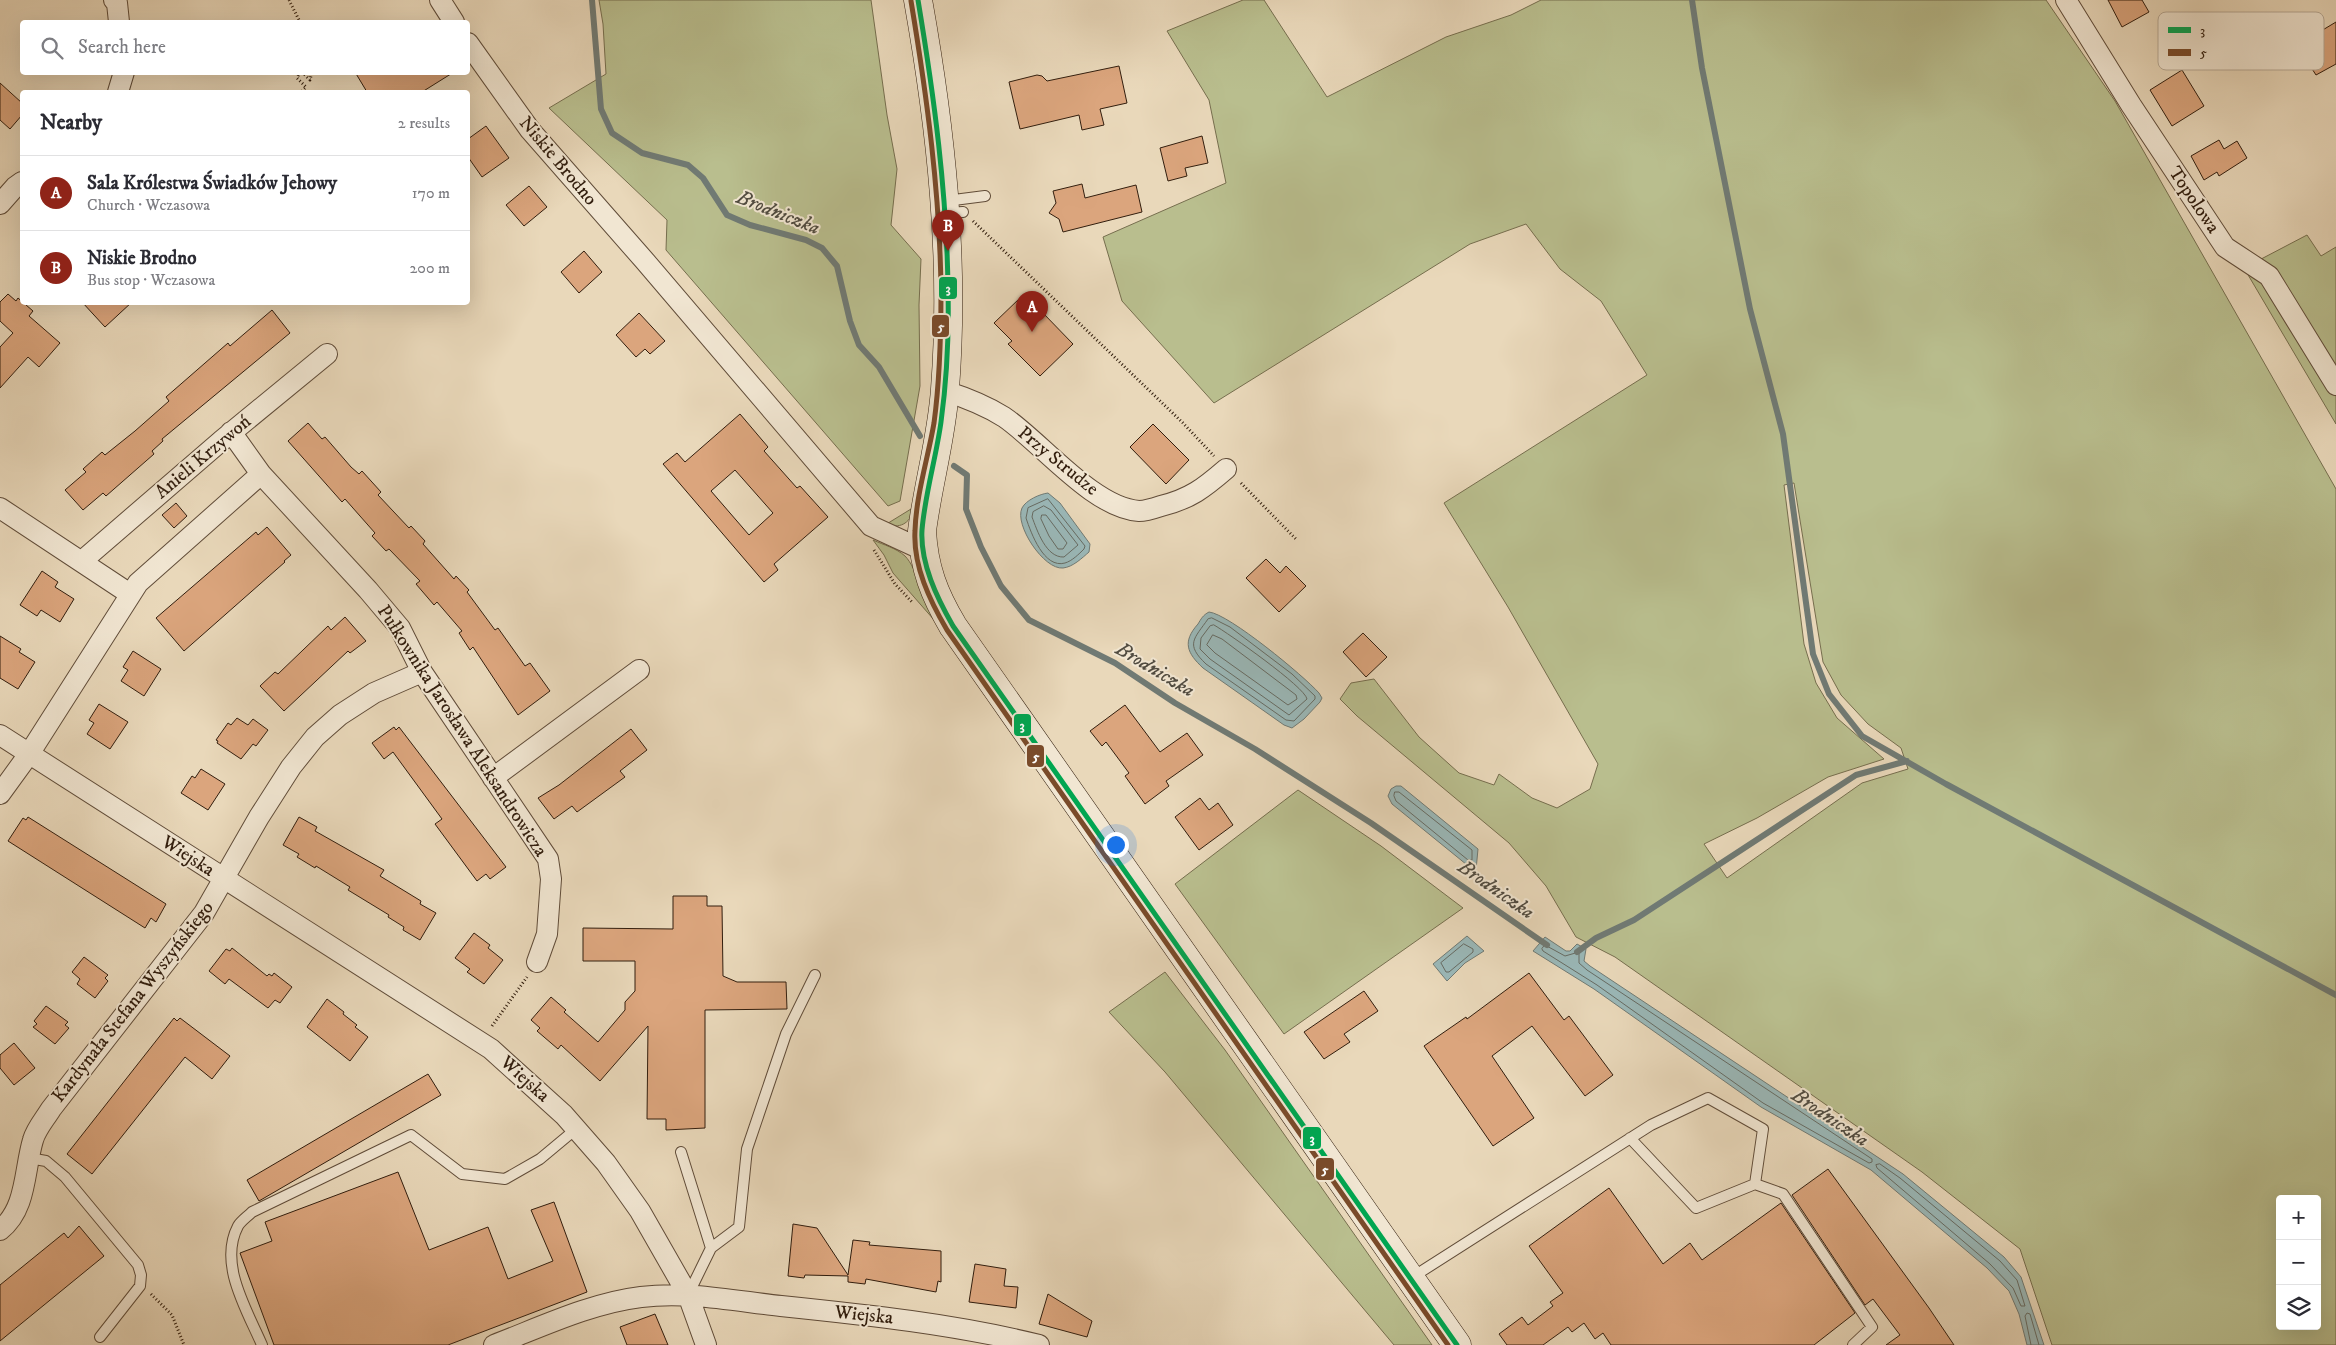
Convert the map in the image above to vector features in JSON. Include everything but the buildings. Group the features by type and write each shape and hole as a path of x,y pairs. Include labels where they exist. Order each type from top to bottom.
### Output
{"street":[{"path":"114,0 119,20"},
{"path":"440,0 453,20"},
{"path":"918,0 952,208 945,391 922,531 923,550 937,599 953,626 1457,1345"},
{"name":"Topolowa","path":"2066,0 2131,105 2225,247 2269,276 2336,385"},
{"name":"Niskie Brodno","path":"470,46 530,130 644,260 871,526 923,550"},
{"path":"119,90 123,75"},
{"path":"0,204 20,183"},
{"name":"Anieli Krzywoń","path":"82,561 231,432 327,354"},
{"name":"Przy Strudze","path":"945,391 978,401 1005,418 1094,493 1115,504 1140,511 1183,501 1206,487 1226,469"},
{"name":"Pułkownika Jarosława Aleksandrowicza","path":"231,432 261,474 400,628 422,672 548,859 550,880 547,934 537,962"},
{"path":"0,794 29,754 130,594 145,577 261,474"},
{"path":"0,508 130,594"},
{"path":"493,778 639,670"},
{"name":"Kardynała Stefana Wyszyńskiego","path":"0,1230 7,1225 19,1204 34,1138 50,1109 204,913 291,767 315,738 340,715 374,693 422,672"},
{"name":"Wiejska","path":"0,735 491,1049 564,1115 606,1163 640,1211 688,1296 905,1319 994,1334 1039,1345"},
{"path":"494,1345 610,1304 642,1296 688,1296 706,1345"}],"lane":[{"path":"952,208 985,196"},
{"path":"688,1296 711,1248 739,1227 747,1149 786,1034 815,975"},
{"path":"1410,1279 1651,1125 1708,1098 1763,1130 1755,1184"},
{"path":"262,1345 232,1268 233,1239 239,1224 252,1212 412,1135 462,1174 505,1179 540,1159 576,1129"},
{"path":"1630,1138 1696,1208 1755,1184 1783,1194 1872,1327 1853,1345"},
{"path":"681,1152 711,1248"},
{"path":"29,1158 46,1161 65,1177 138,1264 141,1275 140,1286 100,1337"}],"path":[{"path":"289,0 299,20"},
{"path":"299,75 297,78 306,87 303,90"},
{"path":"304,75 310,80 311,75"},
{"path":"952,208 998,243 1183,423 1297,540"},
{"path":"485,1021 493,1026 537,962"},
{"path":"140,1286 172,1314 184,1345"}],"green space":[{"path":"599,0 871,0 887,115 897,169 891,225 921,259 919,305 920,386 900,501 888,506 666,250 667,220 549,108 606,74 603,24"},
{"path":"1243,0 1264,0 1327,97 1446,37 1511,15 1541,0 2046,0 2115,101 2336,489 2336,1345 2052,1345 2020,1249 1922,1172 1615,957 1576,937 1546,886 1509,843 1357,716 1340,699 1351,683 1374,679 1419,737 1459,773 1494,785 1499,774 1532,798 1557,808 1590,789 1598,764 1508,607 1444,503 1647,375 1601,301 1560,269 1526,224 1470,244 1214,403 1122,301 1103,237 1226,183 1209,100 1167,31","holes":["1794,483 1823,662 1841,695 1868,724 1901,748 1908,769 1862,783 1727,878 1704,844 1757,818 1828,777 1884,759 1837,718 1816,683 1804,644 1784,485"]},
{"path":"2307,235 2321,256 2336,247 2336,424 2244,268"},
{"path":"914,509 907,522 895,526 885,525"},
{"path":"873,540 905,556 917,577 935,621 893,573 884,555"},
{"path":"1298,790 1381,846 1463,908 1284,1034 1175,884"},
{"path":"1165,972 1225,1050 1432,1345 1394,1345 1165,1072 1109,1012"}],"water":[{"path":"1048,493 1060,503 1090,544 1089,552 1077,562 1063,568 1055,567 1047,562 1032,545 1022,525 1021,516 1024,505 1034,498"},
{"path":"1209,612 1219,615 1249,634 1283,660 1319,693 1322,698 1320,702 1304,719 1292,728 1284,725 1198,663 1190,652 1188,642 1193,630 1202,617"},
{"path":"1401,786 1478,849 1476,870 1472,869 1392,804 1388,796 1391,789"},
{"path":"1467,936 1484,951 1465,963 1447,981 1433,964"},
{"path":"1545,937 1566,951 1570,951 1577,944 1586,949 1584,961 1590,966 1903,1174 2004,1257 2021,1277 2044,1345 2027,1345 2019,1314 2009,1291 1987,1268 1871,1170 1761,1107 1594,989 1533,951"}],"waterway":[{"name":"Brodniczka","path":"592,0 601,109 612,133 642,153 688,165 703,178 727,215 750,225 806,240 822,248 837,266 850,321 859,345 879,367 920,436"},
{"path":"1692,0 1702,68 1750,309 1783,434 1813,654 1829,694 1862,736 1946,784 2336,995"},
{"name":"Brodniczka","path":"954,466 967,475 966,509 981,547 1001,586 1029,620 1115,663 1175,703 1255,749 1371,823 1547,945"},
{"path":"1577,952 1596,938 1634,920 1856,775 1907,761"}],"transit line":[{"name":"3","path":"918,0 939,144 948,290 947,356 943,405 922,530 924,555 931,580 953,626 1457,1345"},
{"name":"5","path":"911,1 932,145 941,291 940,357 936,406 918,504 915,531 917,557 924,583 947,630 1448,1345"}],"place":[{"name":"Niskie Brodno","path":"948,251"},
{"name":"Sala Królestwa Świadków Jehowy","path":"1032,332"}]}
